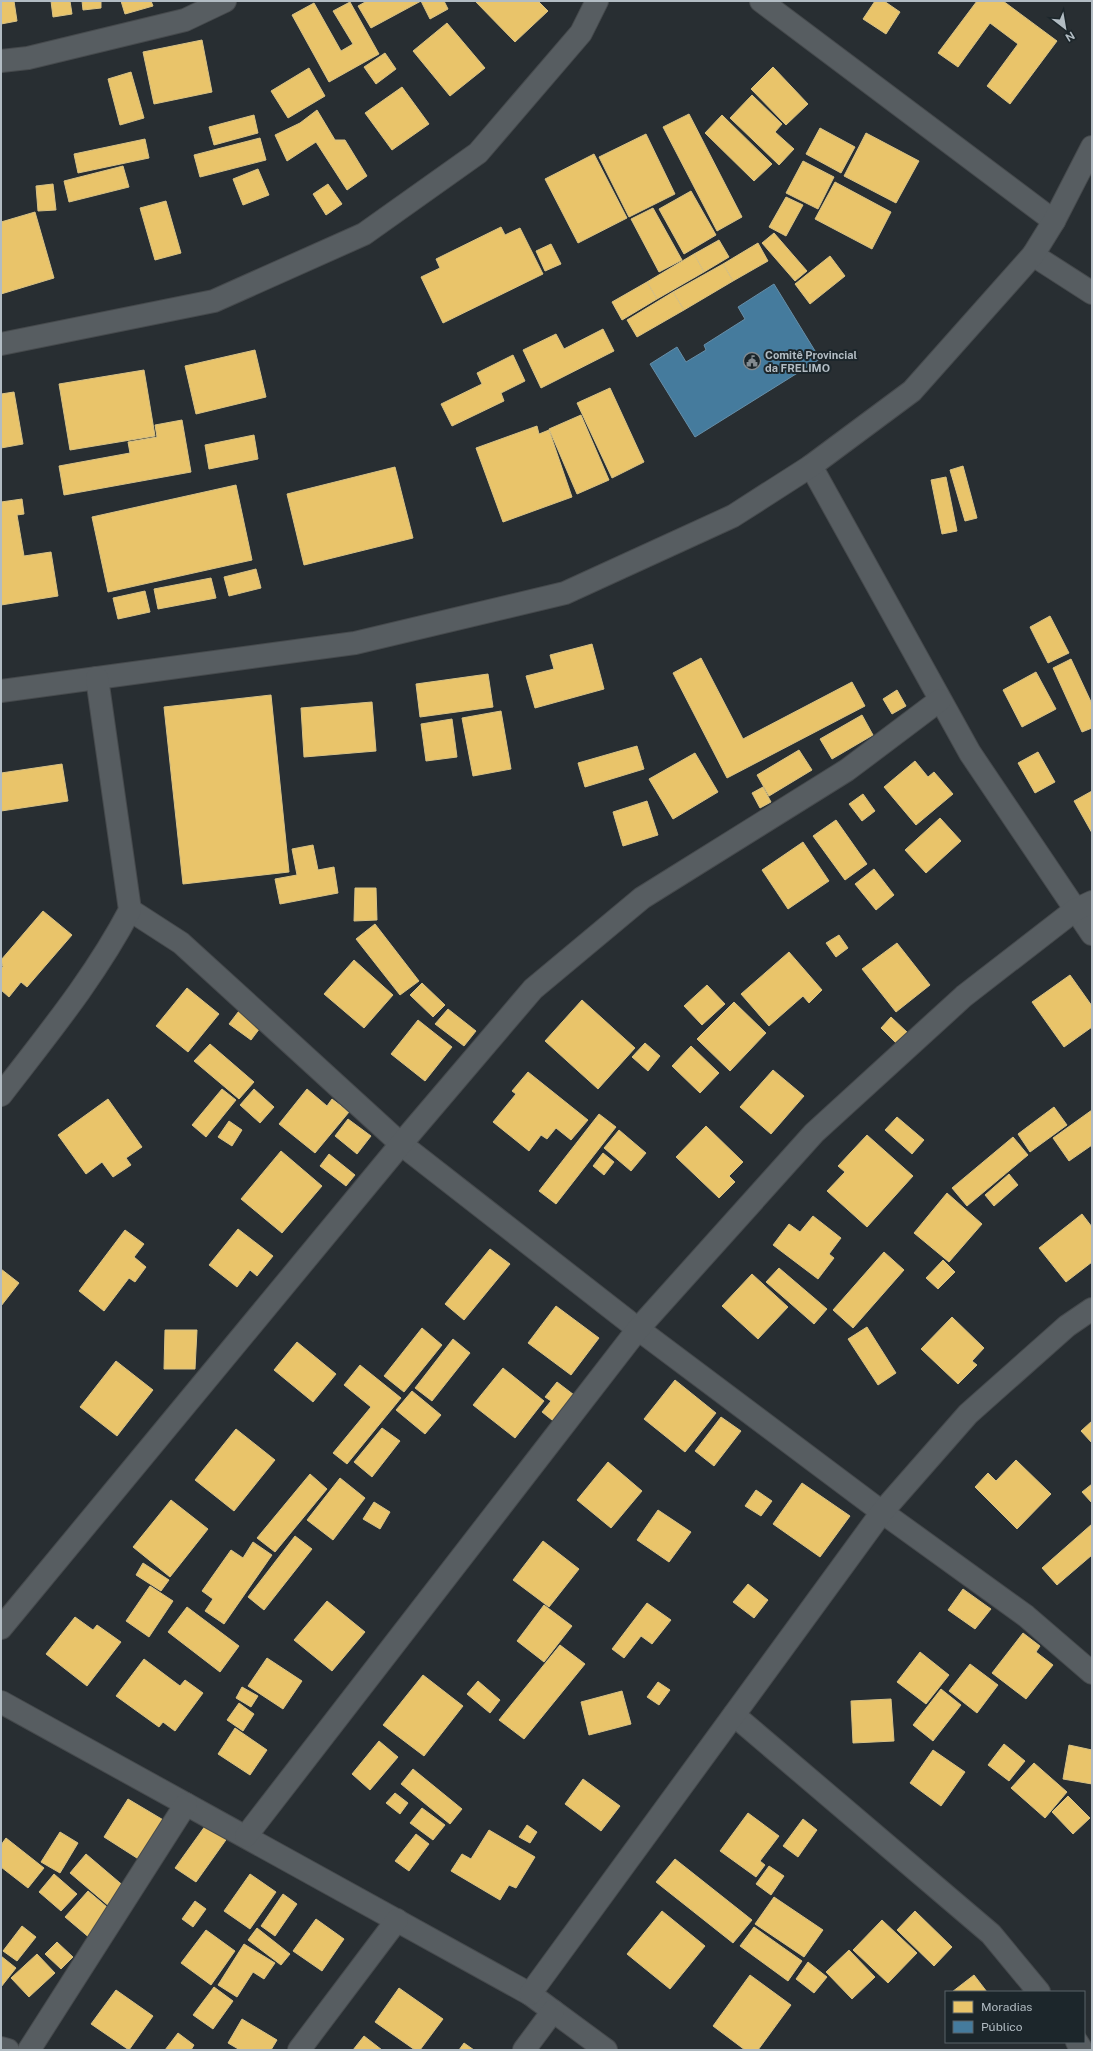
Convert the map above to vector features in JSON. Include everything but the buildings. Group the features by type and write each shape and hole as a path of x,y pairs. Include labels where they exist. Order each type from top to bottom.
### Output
{"street":[{"path":"1,61 28,58 185,20 225,1"},
{"path":"1,344 214,301 364,234 478,153 581,32 597,1"},
{"path":"761,1 1054,220"},
{"path":"1,691 355,643 565,593 733,516 811,466 912,391 1033,255 1054,220 1092,147"},
{"path":"1033,255 1092,293"},
{"path":"811,466 970,753 1084,906 1092,934"},
{"path":"1,1096 84,987 130,910 97,678"},
{"path":"1,1628 401,1144 533,989 636,903 847,770 940,700"},
{"path":"246,1836 638,1329 814,1133 964,996 1084,906"},
{"path":"130,910 181,943 401,1144 638,1329 882,1512 1026,1616 1092,1673"},
{"path":"530,1994 882,1512 968,1414 1067,1326 1092,1310"},
{"path":"1,1702 530,1994 606,2050"},
{"path":"734,1715 992,1934 1038,1991"},
{"path":"29,2050 186,1804"},
{"path":"299,2050 397,1920"},
{"path":"524,2050 553,2011"},
{"path":"1,2048 8,2050"}],"place":[{"name":"Comitê Provincial da FRELIMO","path":"752,361"}]}
